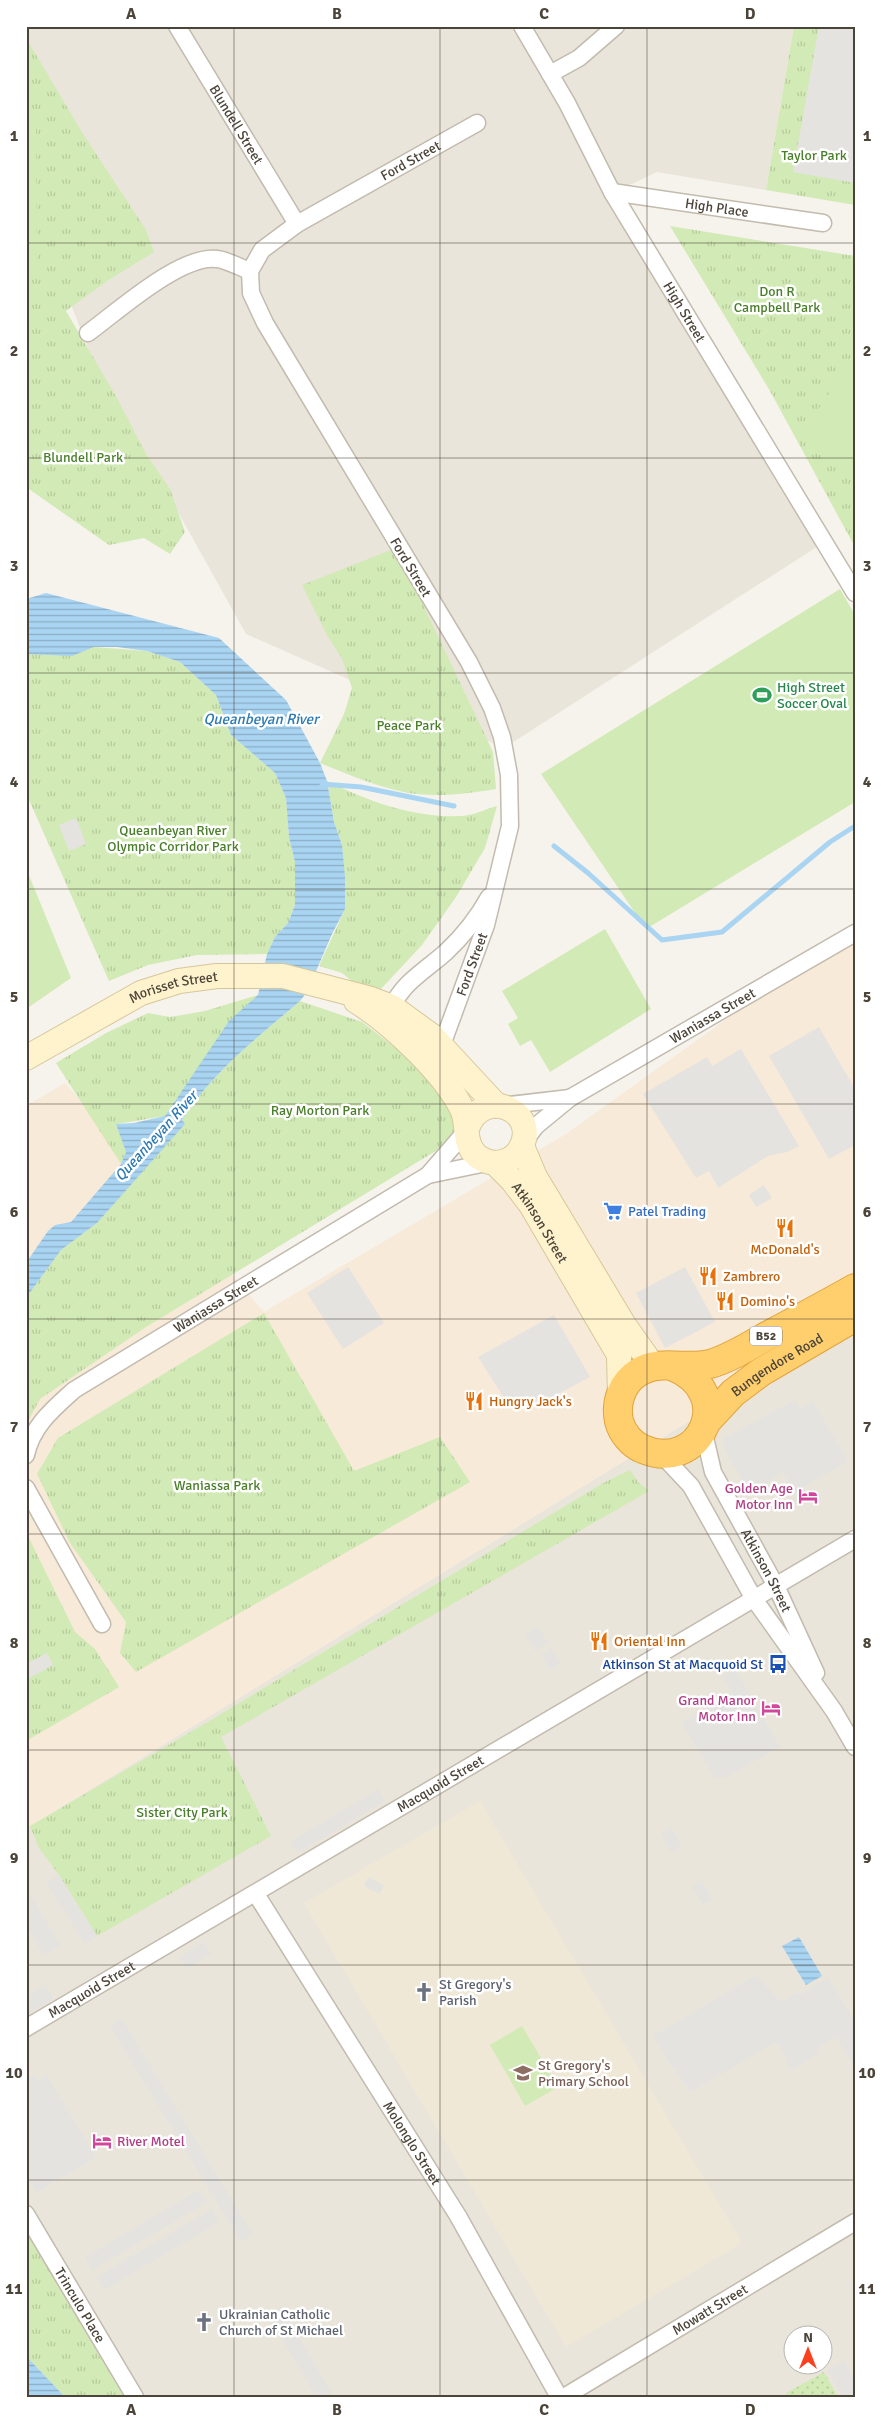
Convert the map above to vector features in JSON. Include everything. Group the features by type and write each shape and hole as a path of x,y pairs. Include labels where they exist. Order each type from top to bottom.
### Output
{"highway":[{"name":"Bungendore Road","path":"662,1366 709,1364 746,1348 855,1288"},
{"name":"Bungendore Road","path":"705,1425 733,1393 761,1372 855,1317"},
{"name":"B52","path":"662,1366 638,1372 626,1383 618,1407 619,1422 626,1436 638,1447 652,1453 674,1453 688,1447 705,1425"},
{"path":"662,1366 687,1372 698,1382 706,1396 708,1411 705,1425"}],"street":[{"name":"Blundell Street","path":"176,26 297,224"},
{"name":"High Street","path":"522,26 550,74 612,192 855,593"},
{"path":"550,74 579,58 616,26"},
{"name":"Ford Street","path":"442,1045 486,925 505,850 510,808 505,754 492,708 469,662 265,323 251,293 250,270 262,250 297,224 477,123"},
{"name":"High Place","path":"612,192 823,223"},
{"path":"88,333 172,271 198,261 216,259 250,270"},
{"name":"Ford Street","path":"392,1007 398,995 409,982 445,953 463,934 480,911 497,881"},
{"name":"Waniassa Street","path":"522,1145 536,1126 570,1098 855,933"},
{"name":"Morisset Street","path":"26,1058 142,993 180,981 217,976 256,974 294,978 368,998 392,1007"},
{"name":"Morisset Street","path":"335,989 369,1010 414,1049"},
{"path":"392,1007 423,1028 442,1045 499,1106 514,1112 521,1119 524,1128 522,1145 513,1157 493,1162 474,1153 469,1144 468,1128 462,1109 450,1090 414,1049 392,1007"},
{"name":"Waniassa Street","path":"499,1106 570,1098"},
{"path":"468,1128 472,1118 480,1110 499,1106"},
{"name":"Waniassa Street","path":"26,1455 29,1441 44,1417 74,1390 428,1175 468,1128"},
{"name":"Atkinson Street","path":"522,1145 535,1177 624,1325 662,1366"},
{"name":"Waniassa Street","path":"428,1175 493,1162"},
{"name":"Atkinson Street","path":"493,1162 520,1188 619,1356 620,1397"},
{"name":"Atkinson Street","path":"705,1425 713,1472 776,1586 834,1712"},
{"name":"Atkinson Street","path":"660,1453 690,1484 754,1598 834,1712 855,1747"},
{"path":"26,1488 102,1624"},
{"name":"Macquoid Street","path":"26,2028 855,1539"},
{"name":"Molonglo Street","path":"256,1894 458,2216 559,2397"},
{"name":"Trinculo Place","path":"26,2214 135,2397"},
{"name":"Mowatt Street","path":"564,2397 855,2222"}],"shaded area":[{"path":"26,26 794,26 766,190 657,172 617,191 826,541 504,748 246,634 90,354 26,187"},
{"path":"819,26 855,26 855,183 793,172"},
{"path":"76,818 86,844 69,851 59,825"},
{"path":"855,927 855,1319 26,1829 26,1106 65,1083 264,1312 566,1134"},
{"path":"819,1027 855,1089 855,1145 829,1159 769,1056"},
{"path":"741,1049 799,1146 787,1152 768,1156 718,1188 709,1171 696,1178 643,1094 707,1057 712,1066"},
{"path":"764,1185 772,1198 756,1207 749,1195"},
{"path":"348,1267 384,1323 343,1349 307,1293"},
{"path":"685,1267 715,1322 665,1348 636,1293"},
{"path":"554,1315 590,1377 526,1411 520,1400 509,1406 478,1357"},
{"path":"855,1319 855,2397 141,2397 26,2203 26,1829"},
{"path":"795,1400 800,1408 813,1401 848,1461 795,1492 783,1473 749,1493 723,1447 724,1438"},
{"path":"539,1627 548,1643 535,1651 525,1635"},
{"path":"551,1648 561,1663 551,1670 541,1655"},
{"path":"47,1653 53,1665 26,1680 26,1664"},
{"path":"735,1669 780,1747 723,1779 721,1776 715,1779 682,1723 732,1693 722,1677"},
{"path":"378,1789 385,1801 297,1853 290,1842"},
{"name":"St Gregory's Primary School","path":"480,1801 742,2243 566,2347 304,1903"},
{"path":"671,1827 682,1846 671,1852 661,1833"},
{"path":"59,1875 97,1936 85,1944 46,1883"},
{"path":"368,1877 384,1885 380,1894 364,1886"},
{"path":"702,1881 713,1900 703,1905 692,1887"},
{"path":"26,1888 61,1946 44,1955 26,1925"},
{"path":"204,1942 211,1954 187,1969 180,1957"},
{"path":"756,1975 781,2002 799,1992 800,1995 828,1977 855,2021 855,2068 836,2037 816,2049 819,2054 790,2071 787,2060 776,2042 691,2092 670,2064 653,2036"},
{"path":"46,1985 54,1999 26,2015 26,1996"},
{"path":"122,2019 253,2235 241,2242 110,2026"},
{"path":"35,2075 38,2081 47,2076 96,2157 36,2193 26,2176 26,2080"},
{"path":"199,2190 207,2202 92,2270 85,2257"},
{"path":"212,2209 219,2222 104,2290 97,2277"},
{"path":"281,2307 334,2397 316,2397 268,2315"},
{"path":"844,2360 855,2379 855,2397 843,2397 831,2376 834,2376 834,2366"}],"green space":[{"name":"Taylor Park","path":"794,26 855,26 855,205 766,190"},
{"name":"Blundell Park","path":"26,38 83,134 146,230 154,252 107,281 66,311 117,398 146,454 170,489 185,532 170,554 144,538 109,545 26,487"},
{"path":"26,92 36,118 37,279 26,281"},
{"name":"Don R Campbell Park","path":"670,226 855,256 855,547 770,391"},
{"path":"855,357 855,476 799,436"},
{"name":"Peace Park","path":"396,548 493,752 496,789 450,795 415,794 372,783 320,763 344,714 352,688 342,659 327,635 302,585"},
{"name":"High Street Soccer Oval","path":"840,589 855,615 855,802 646,929 541,774"},
{"name":"Queanbeyan River Olympic Corridor Park","path":"94,647 147,651 180,662 216,695 231,735 275,773 286,798 289,837 295,862 295,905 288,923 275,937 267,954 197,955 148,965 109,981 26,793 26,654 72,655"},
{"path":"327,781 391,807 425,814 465,816 497,806 485,848 456,897 422,945 381,989 359,987 342,973 319,966 345,909 342,845 334,822"},
{"path":"26,868 71,978 26,1009"},
{"path":"605,929 651,1009 550,1072 531,1040 520,1046 508,1024 518,1018 502,991"},
{"path":"258,995 165,1116 117,1124 126,1152 121,1164 56,1063 106,1033 148,1013 170,1017 205,1011"},
{"name":"Ray Morton Park","path":"300,1001 362,1022 411,1060 447,1105 462,1135 146,1327 40,1399 26,1425 26,1298 61,1250 97,1223 184,1124 182,1120 221,1071"},
{"name":"Waniassa Park","path":"264,1313 354,1471 440,1437 470,1482 136,1672 120,1653 126,1622 70,1543 37,1474 58,1438"},
{"name":"Sister City Park","path":"630,1470 638,1482 649,1491 221,1737 271,1836 97,1936 59,1875 39,1848 30,1826 211,1720 605,1482"},
{"path":"26,1532 75,1632 95,1649 119,1687 26,1741"},
{"path":"522,2026 558,2087 525,2106 490,2045"},
{"path":"26,2230 124,2397 65,2397 26,2356"},
{"path":"817,2376 826,2376 838,2397 788,2397 786,2393"}],"water":[{"name":"Queanbeyan River","path":"46,593 219,638 286,700 320,763 327,781 334,822 342,845 345,909 307,992 300,1001 221,1071 182,1120 185,1124 97,1223 61,1250 26,1298 26,1263 48,1231 55,1225 71,1222 121,1164 126,1152 116,1124 134,1123 165,1116 229,1021 258,995 267,954 275,937 288,923 295,905 295,862 289,837 286,798 275,773 231,735 216,695 180,662 147,651 117,647 94,647 72,656 26,654 26,599"},
{"path":"799,1937 822,1976 806,1985 782,1946"},
{"path":"26,2356 65,2397 26,2397"}],"waterway":[{"path":"322,784 361,787 454,806"},
{"path":"554,846 588,873 662,940 722,932 830,842 855,826"}],"place":[{"name":"High Street Soccer Oval","path":"762,695"},
{"name":"Patel Trading","path":"613,1211"},
{"name":"McDonald's","path":"785,1228"},
{"name":"Zambrero","path":"708,1276"},
{"name":"Domino's","path":"725,1301"},
{"name":"Hungry Jack's","path":"474,1401"},
{"name":"Golden Age Motor Inn","path":"808,1496"},
{"name":"Oriental Inn","path":"599,1641"},
{"name":"Atkinson St at Macquoid St","path":"778,1664"},
{"name":"Grand Manor Motor Inn","path":"771,1708"},
{"name":"St Gregory's Parish","path":"424,1992"},
{"name":"St Gregory's Primary School","path":"523,2073"},
{"name":"River Motel","path":"102,2141"},
{"name":"Ukrainian Catholic Church of St Michael","path":"204,2322"}]}
